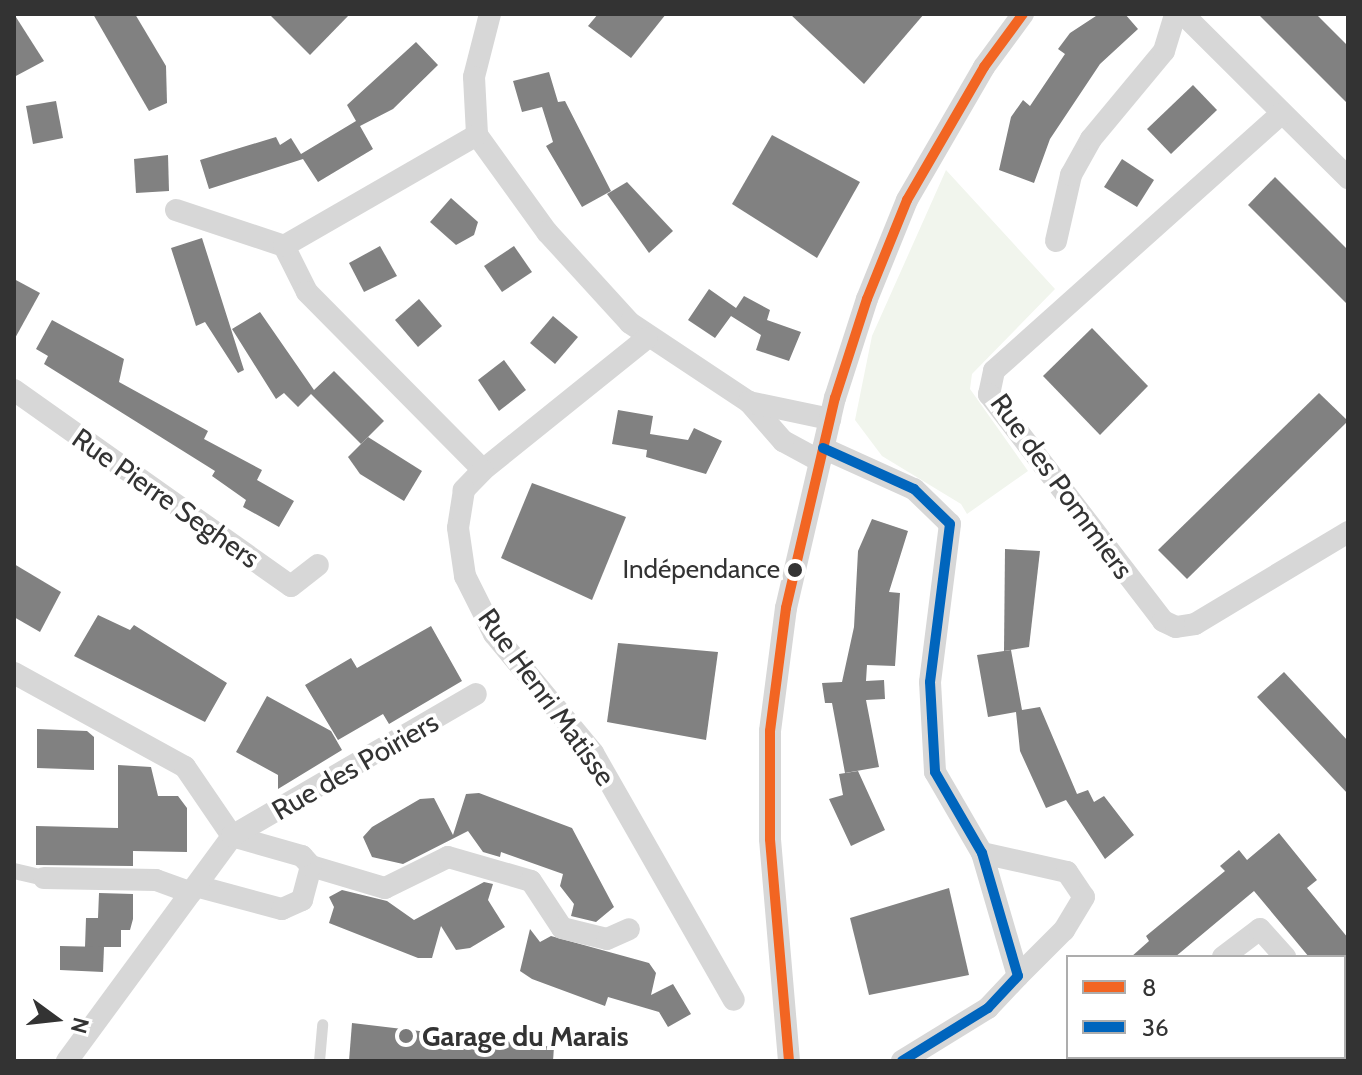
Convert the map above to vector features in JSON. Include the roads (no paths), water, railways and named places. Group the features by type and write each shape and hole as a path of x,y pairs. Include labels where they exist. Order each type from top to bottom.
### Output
{"street":[{"path":"490,14 474,77 477,135 547,232 647,338 749,402 783,441 914,489 950,524 930,682 930,730 935,772 949,806 982,853 1018,976"},
{"path":"789,1061 775,930 770,731 786,608 830,419 867,299 907,200 984,67 1023,14"},
{"path":"1056,241 1071,175 1091,139 1164,51 1175,14"},
{"path":"1183,14 1281,114 1346,172"},
{"name":"Rue des Pommiers","path":"1281,114 994,371 989,394 1163,621 1176,627 1195,624 1348,532"},
{"path":"284,246 477,135"},
{"path":"176,210 284,246 307,292 483,470"},
{"name":"Rue Henri Matisse","path":"647,338 483,470 464,490 458,528 465,576 494,634 593,753 734,1000"},
{"name":"Rue Pierre Seghers","path":"14,390 291,586 318,565"},
{"path":"749,402 830,419"},
{"path":"14,673 185,767 232,836 302,856 311,866 385,888 448,857 531,881 562,928 607,939 629,929"},
{"name":"Rue des Poiriers","path":"67,1061 232,836 476,694"},
{"path":"902,1061 988,1008 1064,930 1084,897 1067,872 982,853"},
{"path":"14,871 44,878 156,880 282,909 302,900 311,866"},
{"path":"1226,955 1260,929 1283,955"}],"lane":[{"path":"319,1061 322,1024"}],"place":[{"name":"Indépendance","path":"795,570"},
{"name":"Garage du Marais","path":"406,1036"}]}
